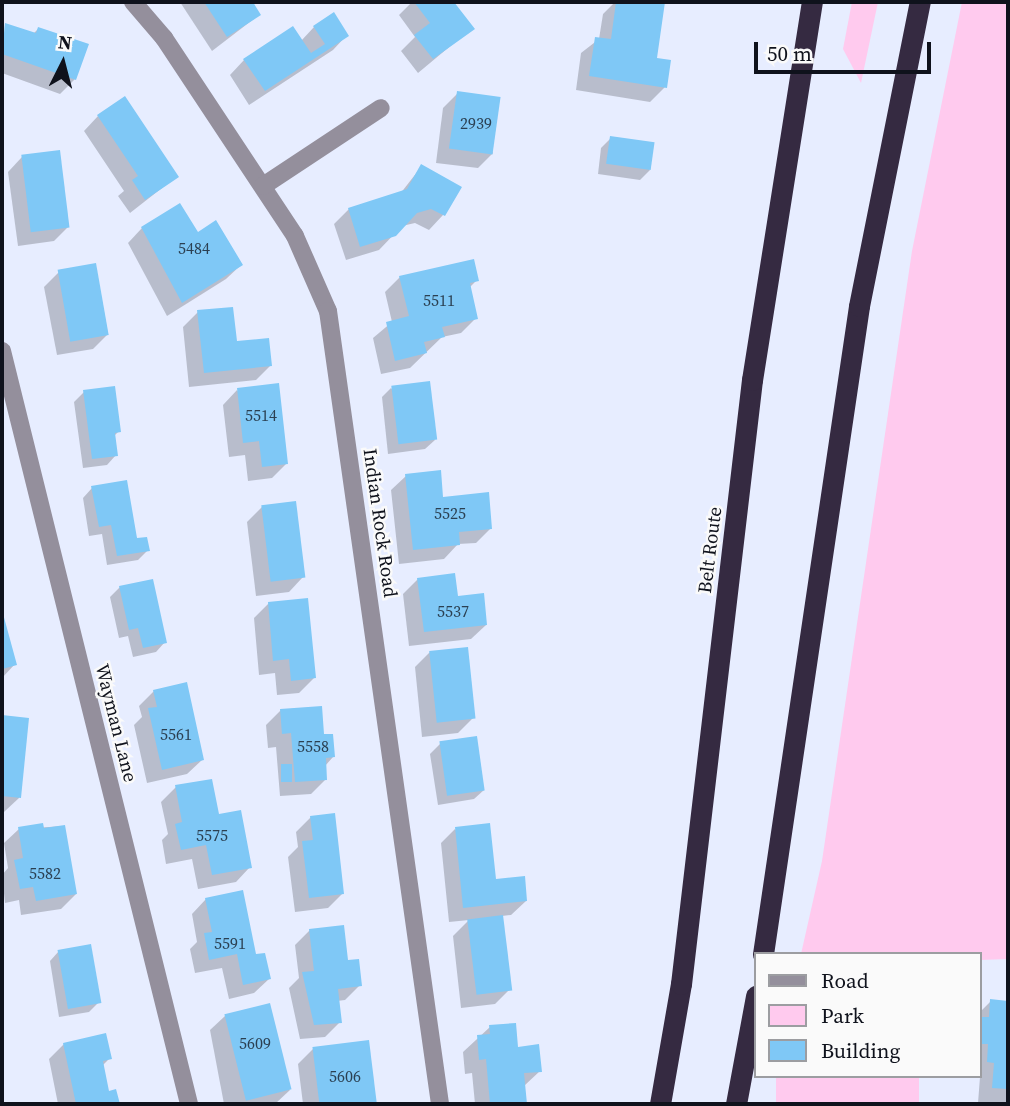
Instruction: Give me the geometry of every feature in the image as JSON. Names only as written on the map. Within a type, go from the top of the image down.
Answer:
[{"type":"highway","name":"Belt Route","points":[[660,1104],[681,984],[752,380],[812,2]]},
{"type":"highway","points":[[763,952],[859,306],[920,2]]},
{"type":"highway","points":[[736,1104],[754,1007]]},
{"type":"street","name":"Indian Rock Road","points":[[133,2],[164,37],[306,254],[328,311],[440,1104]]},
{"type":"street","points":[[263,186],[381,108]]},
{"type":"street","name":"Wayman Lane","points":[[2,351],[190,1104]]},
{"type":"green space","points":[[852,2],[878,2],[861,83],[843,49]]},
{"type":"green space","points":[[962,2],[1008,2],[1008,959],[982,960],[982,952],[801,952],[822,861],[912,251]]},
{"type":"green space","points":[[776,1078],[919,1078],[919,1104],[776,1104]]},
{"type":"building","points":[[204,2],[253,2],[261,15],[227,37]]},
{"type":"building","points":[[414,2],[454,2],[475,29],[433,59],[414,35],[430,23]]},
{"type":"building","points":[[616,2],[665,2],[657,58],[671,60],[667,88],[589,76],[595,37],[611,39]]},
{"type":"building","points":[[334,12],[349,36],[265,91],[243,59],[293,26],[311,53],[325,44],[313,26]]},
{"type":"building","points":[[5,23],[36,33],[38,27],[89,44],[76,80],[2,54]]},
{"type":"building","points":[[457,91],[501,97],[492,155],[449,148]]},
{"type":"building","points":[[125,96],[179,177],[145,200],[132,180],[138,176],[97,115]]},
{"type":"building","points":[[610,136],[655,142],[651,170],[606,164]]},
{"type":"building","points":[[60,150],[70,227],[31,232],[21,155]]},
{"type":"building","points":[[421,164],[462,187],[445,216],[431,209],[417,213],[396,236],[360,247],[348,208],[407,189]]},
{"type":"building","points":[[180,203],[198,232],[216,220],[243,265],[182,303],[141,227]]},
{"type":"building","points":[[474,259],[479,281],[470,283],[478,319],[442,327],[445,337],[424,342],[427,353],[395,361],[386,322],[409,316],[399,276]]},
{"type":"building","points":[[96,263],[109,335],[70,342],[58,270]]},
{"type":"building","points":[[233,307],[237,341],[269,338],[272,366],[204,373],[197,310]]},
{"type":"building","points":[[430,381],[437,440],[398,444],[391,386]]},
{"type":"building","points":[[279,383],[288,464],[262,467],[259,441],[243,443],[237,388]]},
{"type":"building","points":[[115,386],[121,432],[115,433],[118,456],[92,459],[83,390]]},
{"type":"building","points":[[441,470],[443,497],[489,492],[492,529],[459,532],[460,545],[413,550],[405,474]]},
{"type":"building","points":[[127,480],[137,538],[147,537],[150,551],[117,556],[111,525],[99,527],[91,486]]},
{"type":"building","points":[[296,501],[305,577],[271,582],[261,505]]},
{"type":"building","points":[[455,573],[458,596],[484,593],[487,625],[424,632],[417,578]]},
{"type":"building","points":[[153,579],[167,643],[143,648],[138,628],[129,630],[119,586]]},
{"type":"building","points":[[308,598],[316,678],[291,681],[289,659],[273,661],[268,602]]},
{"type":"building","points":[[2,610],[17,665],[2,669]]},
{"type":"building","points":[[468,647],[476,719],[437,723],[429,651]]},
{"type":"building","points":[[187,682],[204,760],[162,770],[148,708],[157,707],[153,690]]},
{"type":"building","points":[[322,706],[324,734],[333,734],[335,757],[326,758],[327,780],[295,782],[291,733],[282,734],[280,709]]},
{"type":"building","points":[[2,715],[29,718],[21,798],[2,796]]},
{"type":"building","points":[[477,736],[485,790],[447,796],[439,741]]},
{"type":"building","points":[[281,764],[292,764],[292,782],[281,782]]},
{"type":"building","points":[[212,779],[219,814],[241,810],[252,868],[212,875],[206,845],[181,850],[175,824],[182,822],[175,785]]},
{"type":"building","points":[[335,813],[344,894],[309,898],[302,841],[313,840],[310,816]]},
{"type":"building","points":[[43,823],[44,828],[65,825],[77,894],[36,901],[33,887],[20,889],[14,860],[23,858],[18,827]]},
{"type":"building","points":[[490,823],[496,879],[525,876],[527,901],[463,908],[455,827]]},
{"type":"building","points":[[243,890],[256,954],[265,953],[271,979],[243,985],[237,954],[209,960],[204,933],[212,932],[205,898]]},
{"type":"building","points":[[503,915],[512,990],[477,995],[467,919]]},
{"type":"building","points":[[344,925],[348,960],[359,959],[362,986],[338,989],[342,1023],[314,1025],[302,972],[314,971],[309,929]]},
{"type":"building","points":[[91,944],[101,1003],[68,1009],[58,950]]},
{"type":"building","points":[[990,999],[1008,1001],[1008,1089],[992,1088],[994,1063],[987,1062],[988,1044],[982,1044],[982,1017],[989,1017]]},
{"type":"building","points":[[270,1003],[292,1089],[246,1101],[224,1014]]},
{"type":"building","points":[[516,1023],[518,1047],[539,1044],[542,1072],[524,1073],[527,1104],[490,1104],[486,1059],[479,1060],[477,1035],[490,1034],[489,1025]]},
{"type":"building","points":[[106,1033],[112,1059],[103,1061],[109,1091],[116,1089],[120,1104],[76,1104],[63,1043]]},
{"type":"building","points":[[369,1040],[377,1104],[319,1104],[312,1047]]}]
